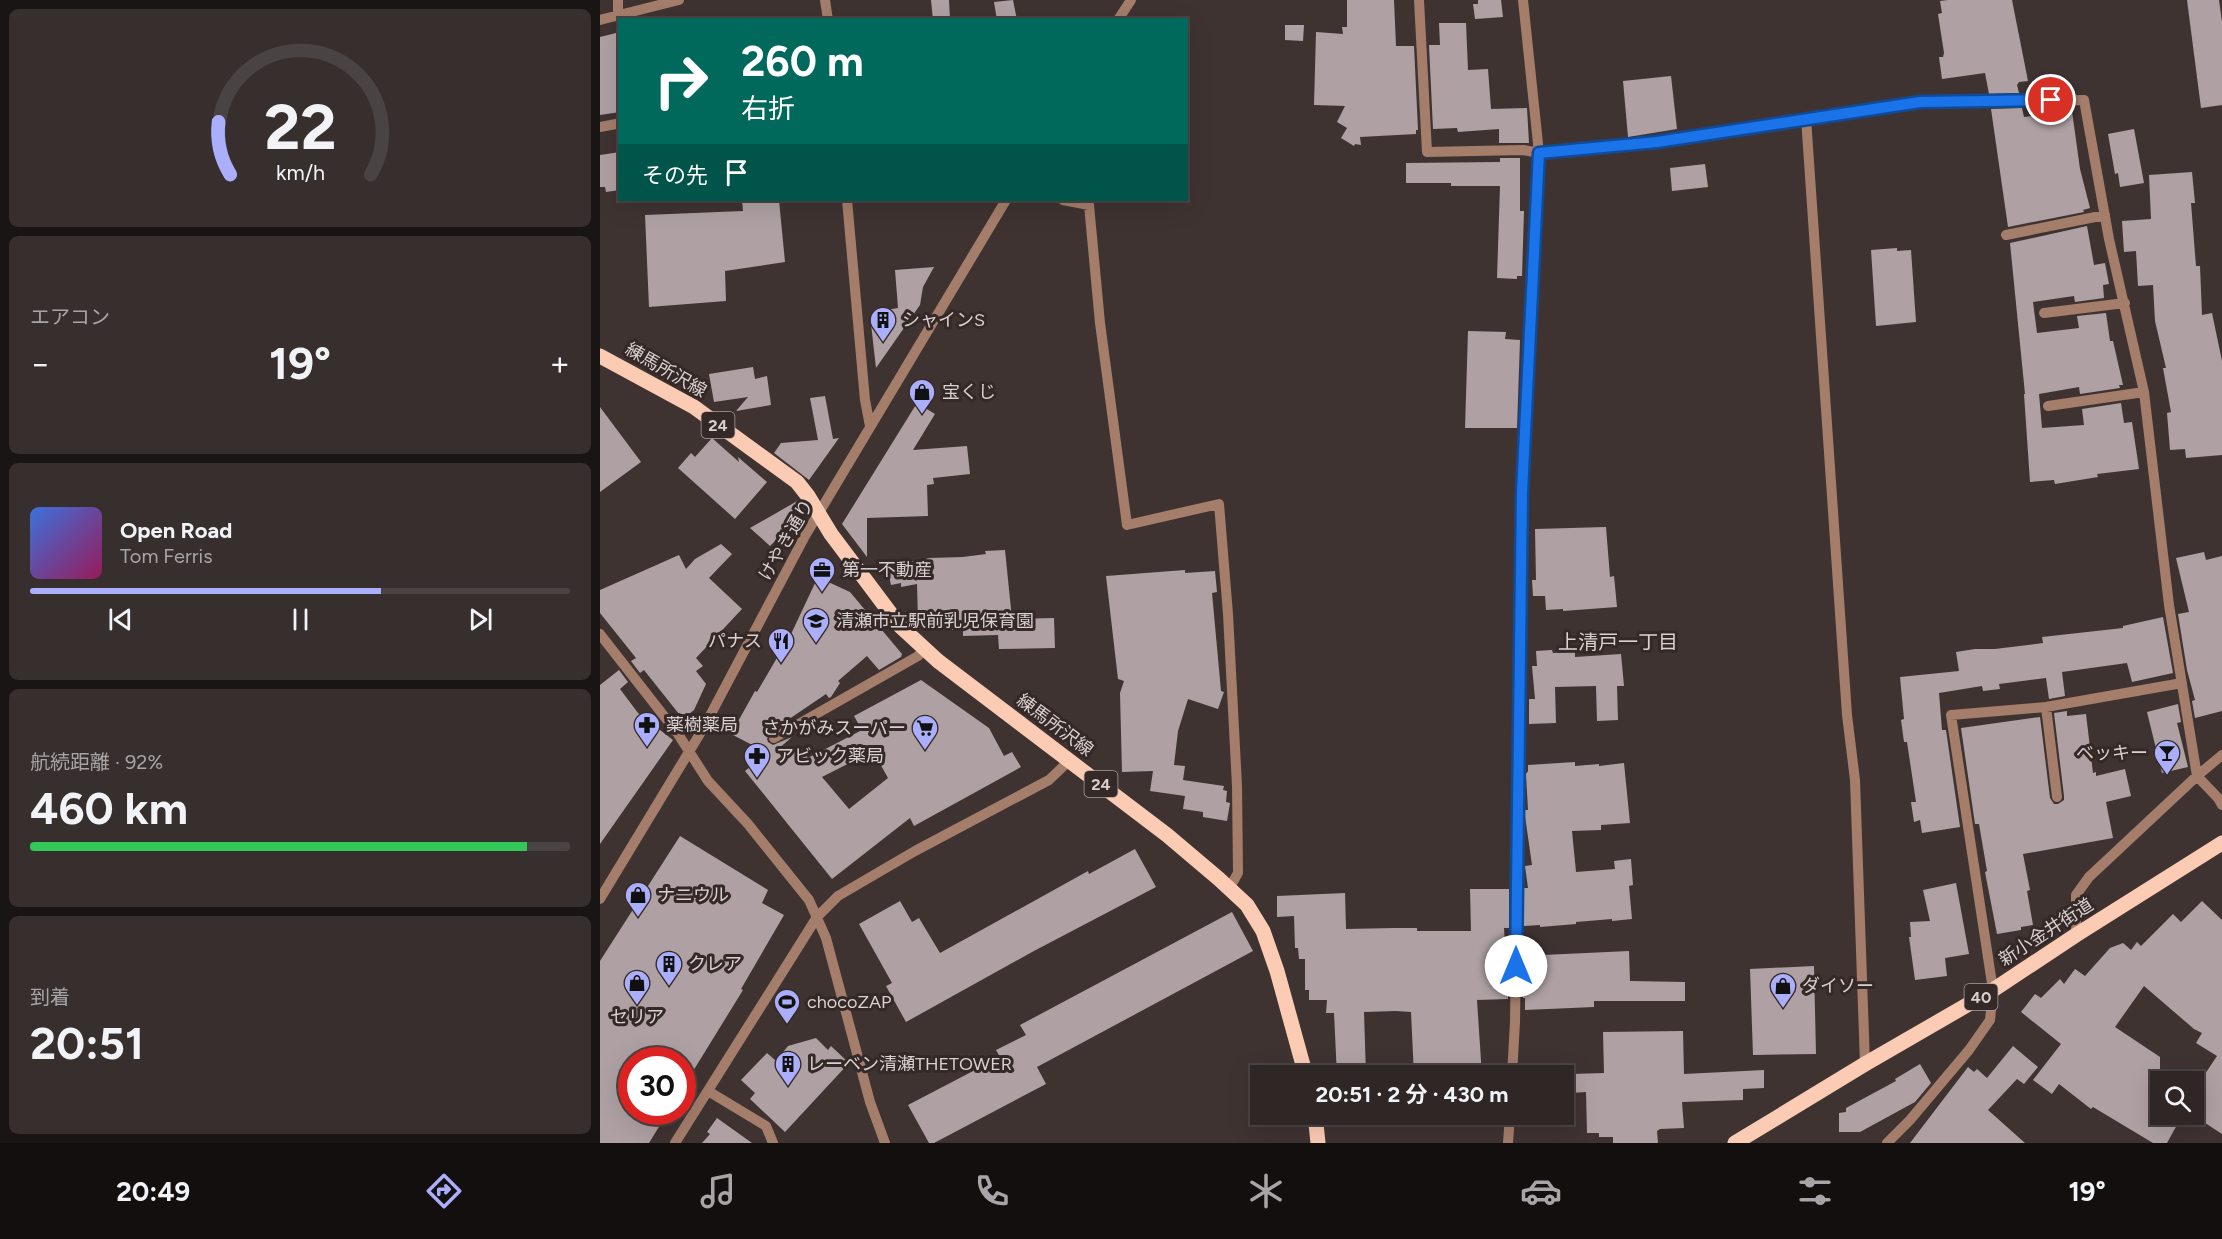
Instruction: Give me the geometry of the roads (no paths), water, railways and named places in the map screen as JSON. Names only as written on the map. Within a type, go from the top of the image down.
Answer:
[{"type":"main road","name":"練馬所沢線","points":[[600,356],[694,407],[797,482],[831,534],[900,626],[925,649],[1167,835],[1230,887],[1247,905],[1263,931],[1277,971],[1303,1065]]},
{"type":"main road","name":"新小金井街道","points":[[1735,1143],[1993,990],[2222,843]]},
{"type":"main road","points":[[1316,1125],[1318,1143]]},
{"type":"street","points":[[618,0],[618,16]]},
{"type":"street","points":[[600,20],[679,0]]},
{"type":"street","points":[[825,0],[828,18]]},
{"type":"street","points":[[1119,18],[1131,0]]},
{"type":"street","points":[[1419,0],[1427,152],[1523,150],[1539,153],[1657,142],[1920,102],[2084,100],[2105,215],[2144,392],[2169,605],[2197,776],[2222,805]]},
{"type":"street","points":[[1513,1065],[1522,492],[1539,153],[1523,0]]},
{"type":"street","points":[[1806,118],[1846,703],[1855,780],[1865,1064]]},
{"type":"street","points":[[600,127],[616,124]]},
{"type":"street","points":[[848,201],[865,400],[870,426]]},
{"type":"street","name":"けやき通り","points":[[600,899],[689,752],[805,536],[1005,201]]},
{"type":"street","points":[[1068,201],[1089,205],[1126,525],[1219,504],[1227,594],[1237,786],[1238,873],[1230,887]]},
{"type":"street","points":[[2006,235],[2105,215]]},
{"type":"street","points":[[2044,313],[2125,303]]},
{"type":"street","points":[[2048,406],[2144,392]]},
{"type":"street","points":[[600,634],[678,734],[708,781],[748,824],[809,900],[826,938],[870,1102],[885,1143]]},
{"type":"street","points":[[774,738],[918,656],[925,649]]},
{"type":"street","points":[[1887,1143],[1918,1111],[1969,1050],[1990,1020],[1993,990],[1951,715],[2046,707],[2181,683]]},
{"type":"street","points":[[2046,707],[2057,797]]},
{"type":"street","points":[[2076,935],[2076,895],[2089,877],[2222,755]]},
{"type":"street","points":[[675,1143],[817,917],[838,896],[915,851],[1049,780],[1070,760]]},
{"type":"street","points":[[708,1091],[766,1126],[773,1143]]},
{"type":"street","points":[[1508,1143],[1509,1125]]},
{"type":"place","name":"シャインS","points":[[883,343]]},
{"type":"place","name":"宝くじ","points":[[922,415]]},
{"type":"place","name":"第一不動産","points":[[822,593]]},
{"type":"place","name":"清瀬市立駅前乳児保育園","points":[[816,644]]},
{"type":"place","name":"パナス","points":[[781,664]]},
{"type":"place","name":"薬樹薬局","points":[[647,748]]},
{"type":"place","name":"さかがみスーパー","points":[[925,751]]},
{"type":"place","name":"ベッキー","points":[[2167,776]]},
{"type":"place","name":"アビック薬局","points":[[757,779]]},
{"type":"place","name":"ナニウル","points":[[638,918]]},
{"type":"place","name":"クレア","points":[[669,987]]},
{"type":"place","name":"セリア","points":[[637,1006]]},
{"type":"place","name":"ダイソー","points":[[1783,1009]]},
{"type":"place","name":"chocoZAP","points":[[787,1025]]},
{"type":"place","name":"レーベン清瀬THETOWER","points":[[788,1087]]},
{"type":"district","name":"上清戸一丁目","points":[[1618,642]]}]
